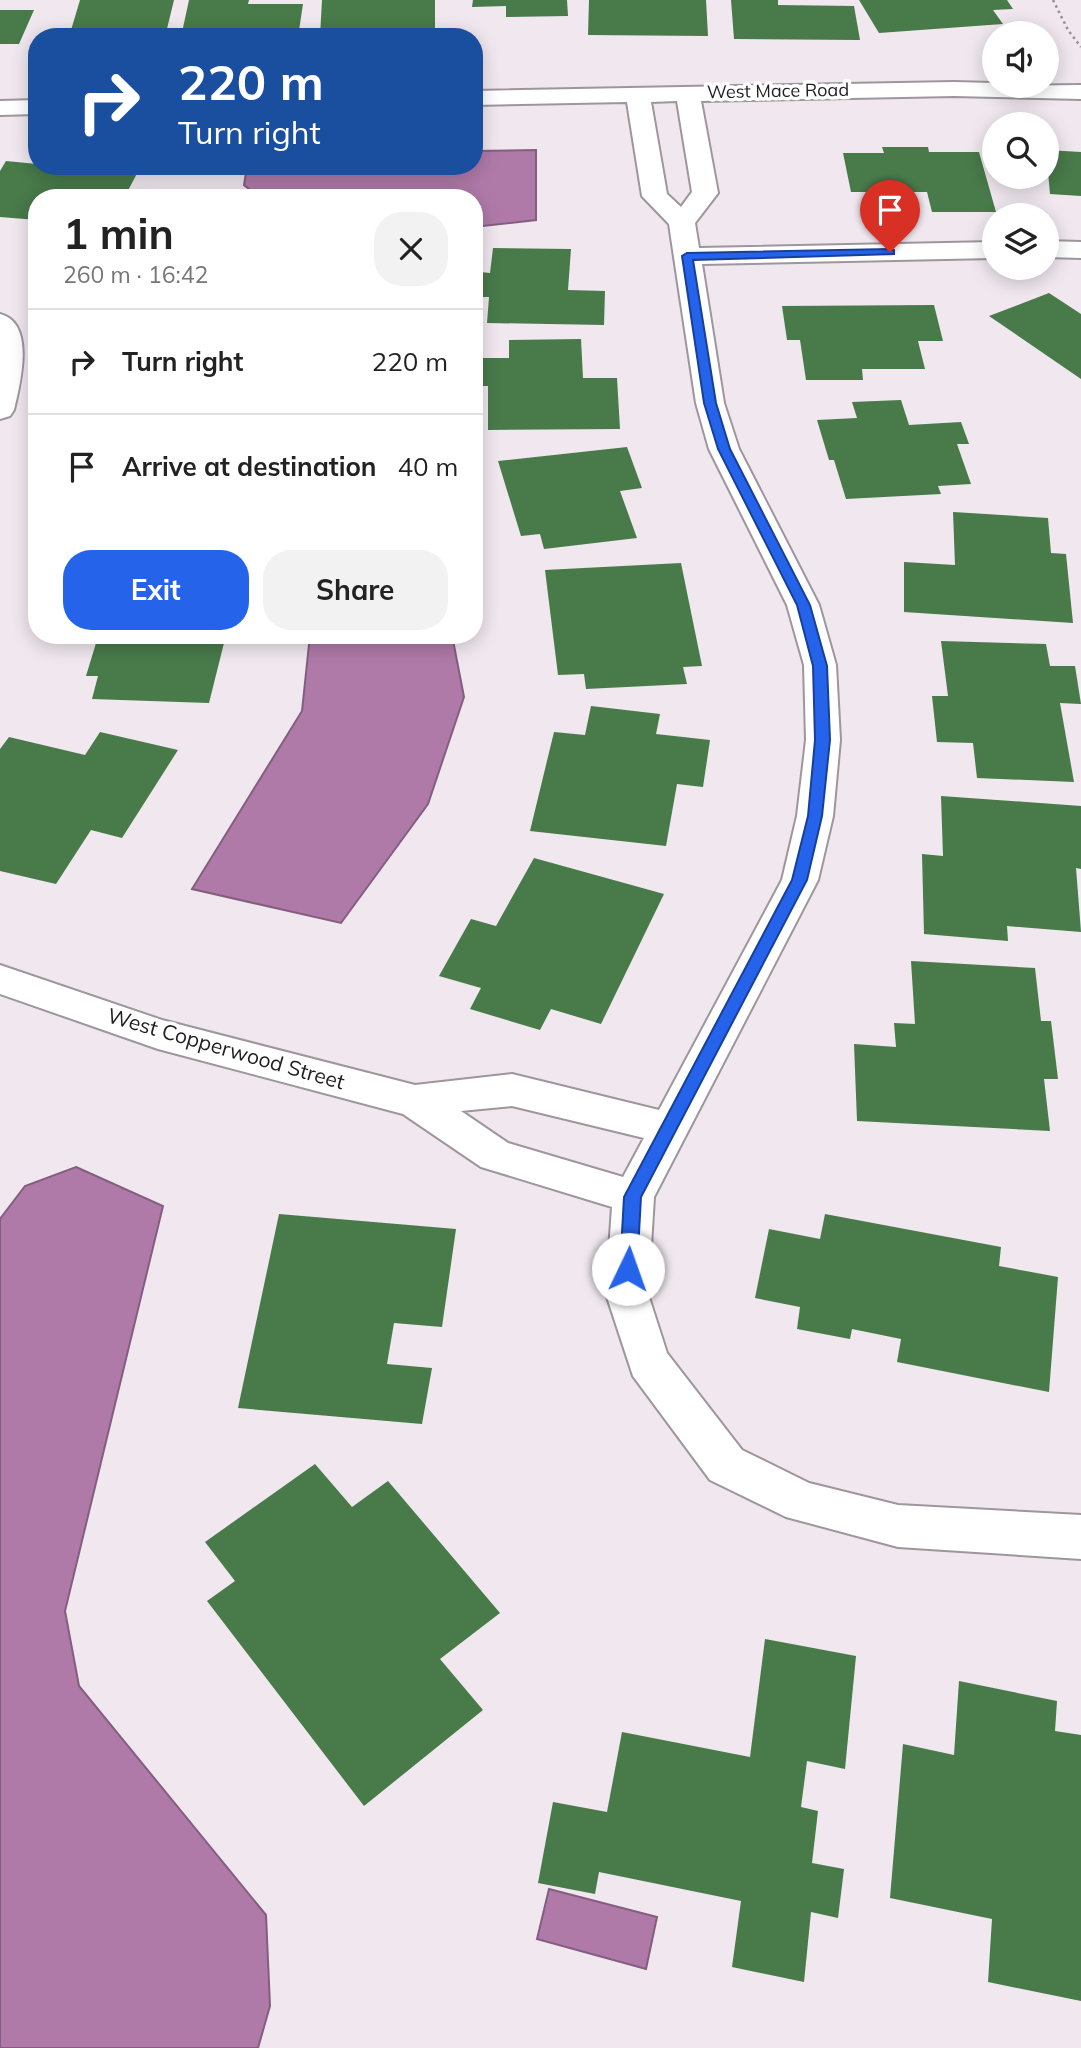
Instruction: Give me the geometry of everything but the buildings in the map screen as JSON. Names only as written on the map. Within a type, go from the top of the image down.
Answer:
[{"type":"street","name":"West Mace Road","points":[[483,97],[1012,89],[1081,92]]},
{"type":"street","points":[[682,222],[705,193],[688,93]]},
{"type":"street","points":[[638,94],[655,196],[682,222],[710,403],[724,449],[803,605],[820,666],[822,740],[815,816],[800,880],[633,1197],[627,1294],[648,1362],[726,1465],[802,1502],[898,1526],[1081,1537]]},
{"type":"street","points":[[0,108],[28,107]]},
{"type":"street","points":[[1059,249],[1081,250]]},
{"type":"street","points":[[687,256],[982,250]]},
{"type":"street","points":[[0,322],[4,326],[10,361],[0,411]]},
{"type":"street","name":"West Copperwood Street","points":[[0,979],[158,1034],[415,1101],[495,1155],[633,1197]]},
{"type":"street","name":"West Copperwood Street","points":[[415,1101],[512,1090],[667,1128]]},
{"type":"path","points":[[1053,0],[1070,37],[1081,47]]},
{"type":"shaded area","points":[[536,150],[536,220],[483,226],[483,189],[249,189],[244,185],[246,175],[483,175],[483,151]]},
{"type":"shaded area","points":[[309,644],[454,644],[464,697],[428,804],[341,923],[192,889],[302,711]]},
{"type":"shaded area","points":[[76,1167],[163,1206],[65,1611],[79,1686],[266,1915],[270,2006],[258,2048],[0,2048],[0,1219],[25,1186]]},
{"type":"shaded area","points":[[549,1889],[657,1917],[646,1969],[537,1939]]},
{"type":"route","points":[[628,1269],[633,1197],[800,880],[815,816],[822,740],[820,666],[803,605],[724,449],[710,403],[687,256],[890,252]]}]
